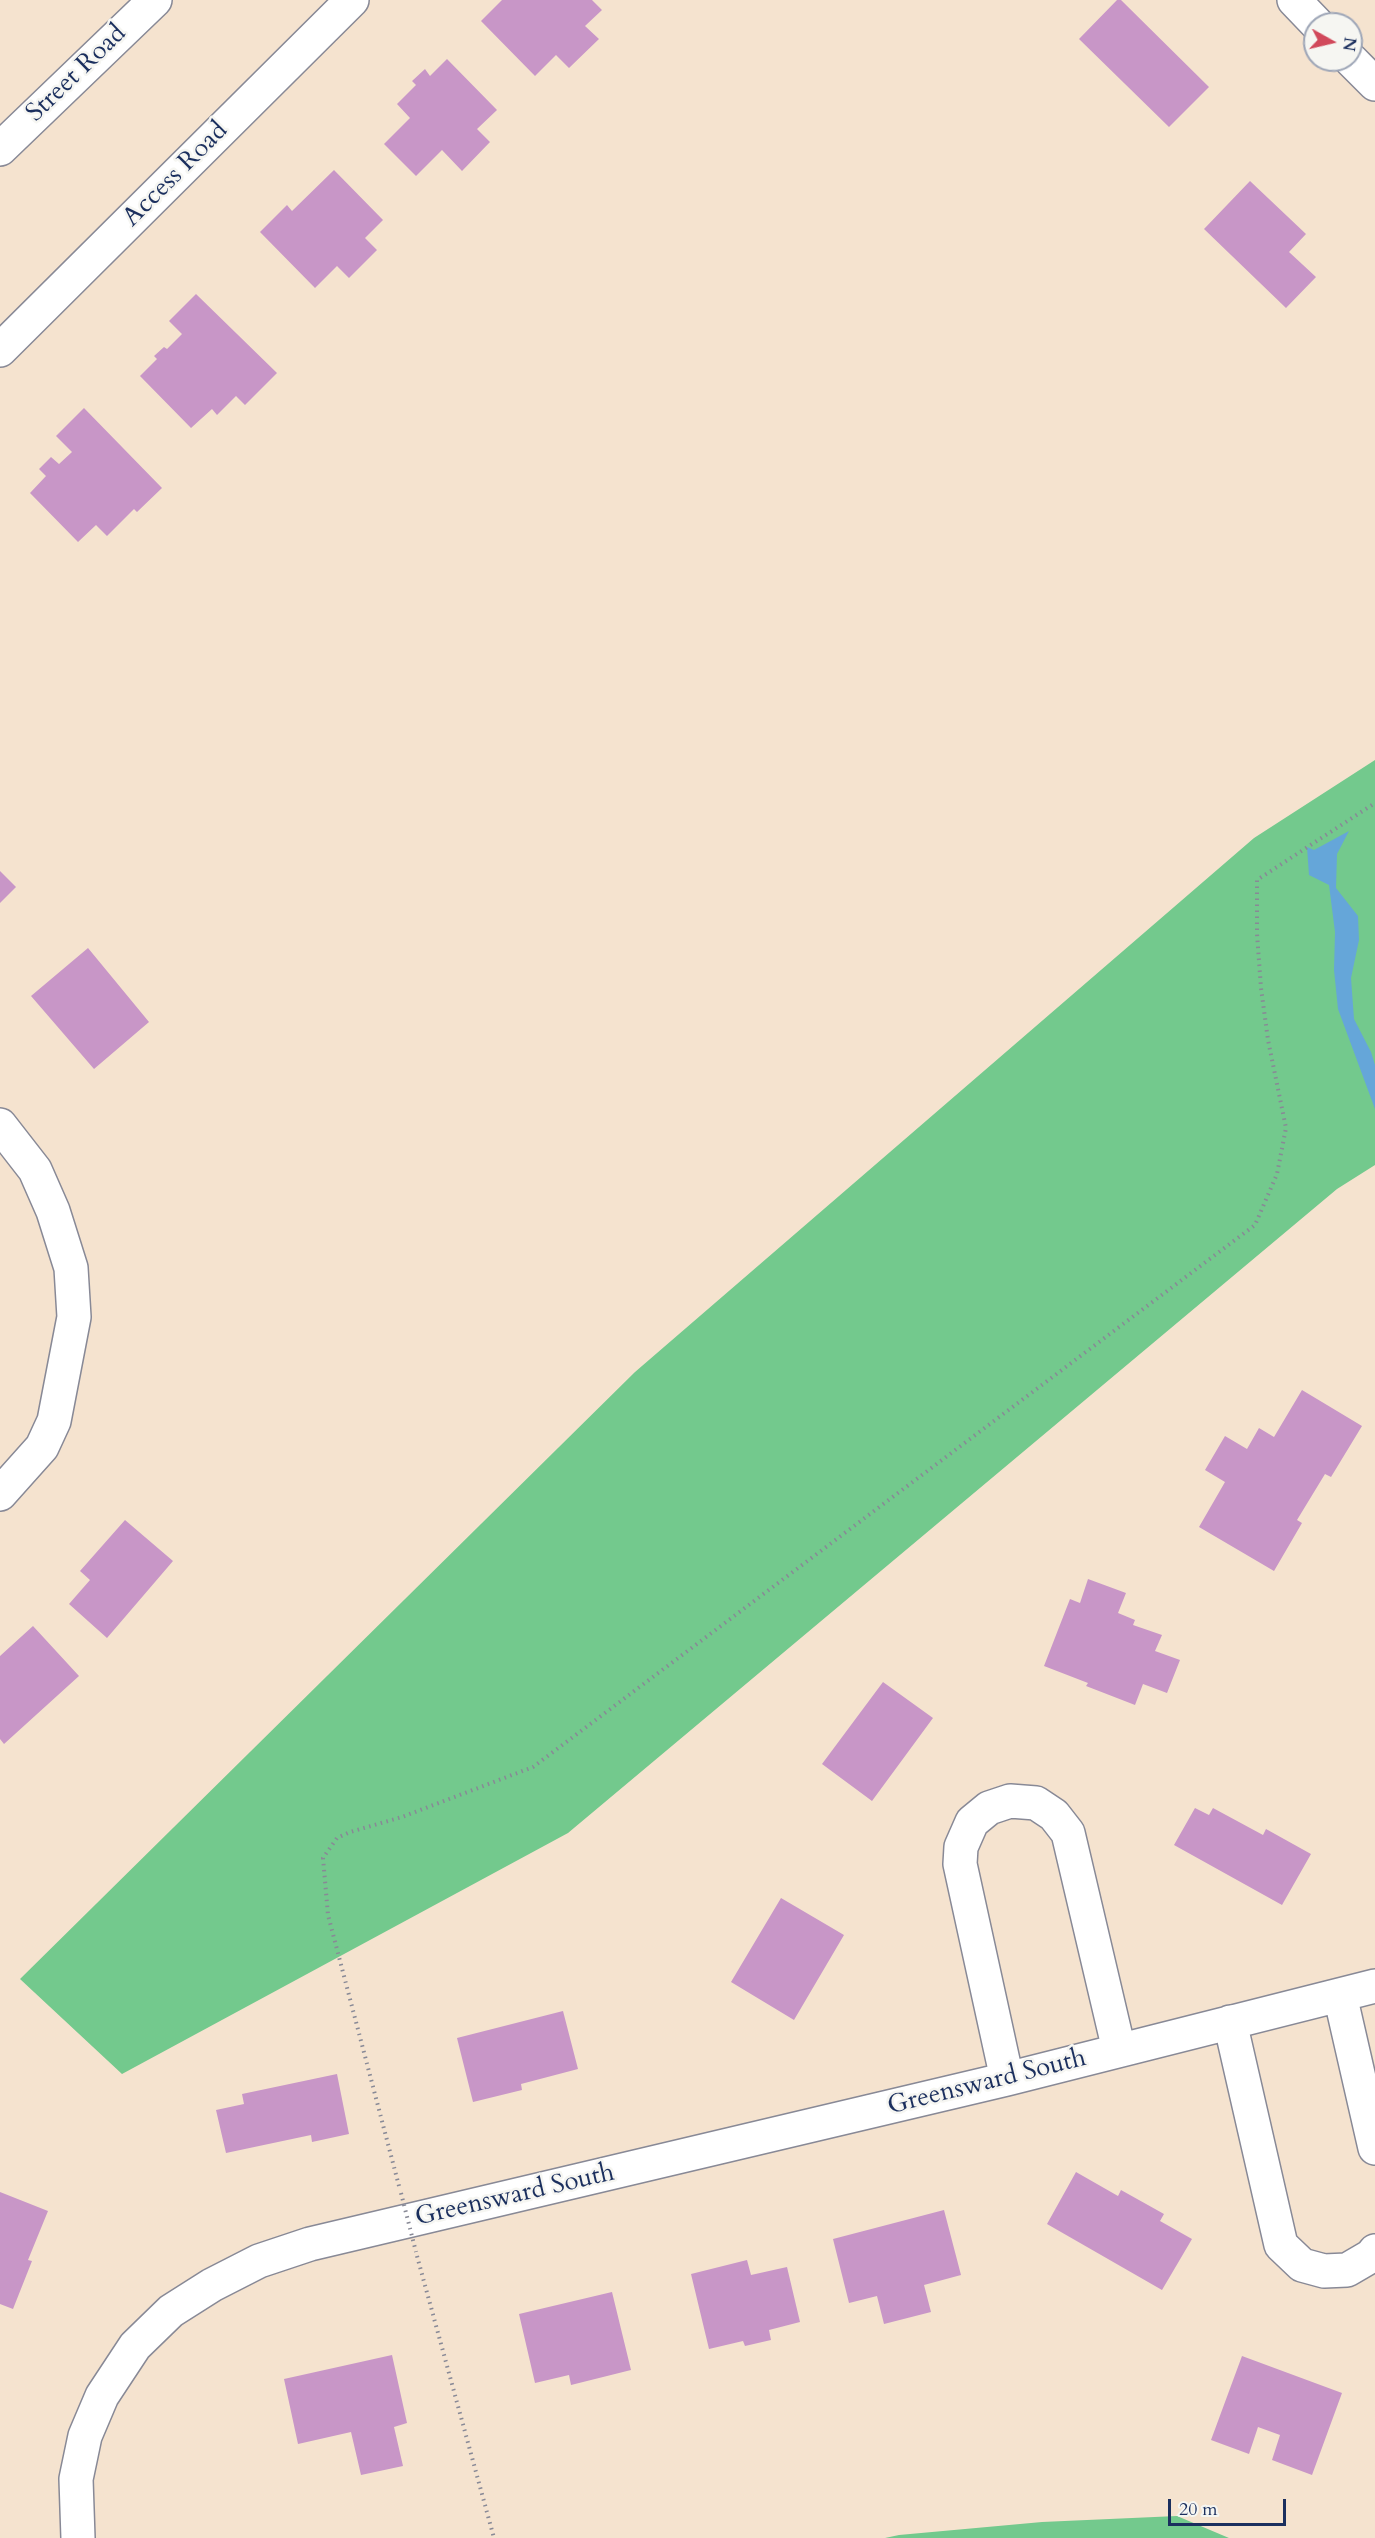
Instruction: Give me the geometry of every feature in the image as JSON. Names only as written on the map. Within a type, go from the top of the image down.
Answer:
[{"type":"street","name":"Street Road","points":[[0,149],[155,0]]},
{"type":"street","name":"Access Road","points":[[0,350],[352,0]]},
{"type":"street","points":[[1294,0],[1306,12]]},
{"type":"street","points":[[1363,72],[1375,84]]},
{"type":"street","points":[[0,1125],[35,1170],[53,1211],[70,1268],[74,1317],[54,1421],[42,1447],[0,1494]]},
{"type":"street","points":[[1007,2079],[960,1864],[961,1847],[972,1822],[989,1808],[1010,1801],[1036,1803],[1054,1815],[1068,1833],[1119,2050]]},
{"type":"street","points":[[1375,1986],[1230,2022],[1281,2246],[1302,2265],[1324,2271],[1347,2270],[1371,2256],[1375,2251]]},
{"type":"street","points":[[1340,1995],[1375,2148]]},
{"type":"street","name":"Greensward South","points":[[78,2538],[76,2479],[85,2436],[102,2396],[135,2346],[171,2311],[212,2285],[259,2261],[321,2241],[1007,2079],[1230,2022]]},
{"type":"path","points":[[495,2538],[416,2252],[328,1915],[323,1858],[337,1838],[350,1832],[402,1817],[533,1767],[1255,1225],[1277,1174],[1286,1128],[1268,1040],[1261,988],[1257,934],[1257,880],[1375,803]]},
{"type":"green space","points":[[1375,760],[1375,1165],[1337,1189],[568,1833],[122,2074],[20,1979],[635,1372],[1254,838]]},
{"type":"green space","points":[[1177,2516],[1229,2538],[885,2538],[1042,2522]]},
{"type":"water","points":[[1349,831],[1337,854],[1336,888],[1358,916],[1359,940],[1351,978],[1354,1019],[1375,1065],[1375,1109],[1338,1009],[1334,970],[1335,932],[1329,885],[1309,875],[1307,847],[1314,850]]},
{"type":"building","points":[[502,0],[592,0],[602,10],[585,26],[599,39],[569,68],[556,55],[535,76],[481,21]]},
{"type":"building","points":[[1117,0],[1121,0],[1209,87],[1169,127],[1079,39]]},
{"type":"building","points":[[447,59],[497,110],[477,129],[490,142],[462,171],[442,150],[416,176],[384,144],[410,118],[397,104],[416,85],[412,81],[425,69],[430,76]]},
{"type":"building","points":[[334,170],[383,220],[365,238],[377,250],[349,278],[337,266],[315,288],[260,232],[287,205],[292,211]]},
{"type":"building","points":[[1250,181],[1306,234],[1289,252],[1316,277],[1286,308],[1204,229]]},
{"type":"building","points":[[196,294],[277,373],[245,405],[236,396],[217,415],[212,409],[191,428],[140,376],[157,359],[154,356],[164,347],[167,349],[182,334],[169,321]]},
{"type":"building","points":[[84,408],[162,488],[137,512],[134,509],[107,536],[96,525],[78,542],[30,493],[46,476],[39,469],[51,457],[59,464],[72,452],[56,436]]},
{"type":"building","points":[[0,871],[16,887],[0,903]]},
{"type":"building","points":[[88,948],[149,1022],[94,1069],[31,996]]},
{"type":"building","points":[[1302,1390],[1362,1426],[1331,1477],[1325,1474],[1297,1520],[1302,1523],[1274,1571],[1199,1527],[1225,1482],[1205,1470],[1225,1436],[1247,1449],[1259,1428],[1274,1437]]},
{"type":"building","points":[[125,1520],[173,1561],[107,1638],[69,1604],[90,1580],[80,1571]]},
{"type":"building","points":[[1088,1579],[1126,1593],[1118,1613],[1135,1620],[1133,1625],[1162,1635],[1155,1651],[1180,1660],[1167,1693],[1143,1684],[1135,1705],[1086,1686],[1088,1683],[1044,1666],[1070,1599],[1080,1603]]},
{"type":"building","points":[[33,1626],[79,1676],[4,1744],[0,1739],[0,1656]]},
{"type":"building","points":[[883,1682],[933,1718],[872,1801],[822,1764]]},
{"type":"building","points":[[1195,1808],[1209,1815],[1213,1808],[1263,1835],[1266,1829],[1311,1854],[1282,1905],[1174,1845]]},
{"type":"building","points":[[781,1898],[844,1935],[794,2020],[731,1982]]},
{"type":"building","points":[[563,2011],[578,2069],[521,2084],[522,2090],[473,2102],[457,2038]]},
{"type":"building","points":[[337,2074],[349,2134],[312,2142],[311,2135],[226,2153],[216,2110],[244,2104],[242,2094]]},
{"type":"building","points":[[1076,2172],[1118,2196],[1121,2190],[1164,2214],[1160,2221],[1192,2239],[1162,2290],[1047,2224]]},
{"type":"building","points":[[0,2192],[48,2211],[28,2260],[32,2261],[13,2309],[0,2304]]},
{"type":"building","points":[[944,2210],[961,2275],[924,2285],[931,2312],[884,2324],[877,2296],[849,2303],[833,2239]]},
{"type":"building","points":[[747,2260],[751,2275],[787,2267],[800,2322],[769,2330],[771,2340],[745,2346],[743,2341],[709,2349],[691,2274]]},
{"type":"building","points":[[612,2292],[631,2370],[571,2385],[569,2375],[535,2383],[519,2314]]},
{"type":"building","points":[[392,2355],[407,2423],[394,2427],[403,2466],[361,2475],[351,2432],[298,2444],[284,2379]]},
{"type":"building","points":[[1242,2356],[1342,2393],[1312,2475],[1272,2460],[1280,2435],[1258,2427],[1249,2454],[1211,2440]]}]
